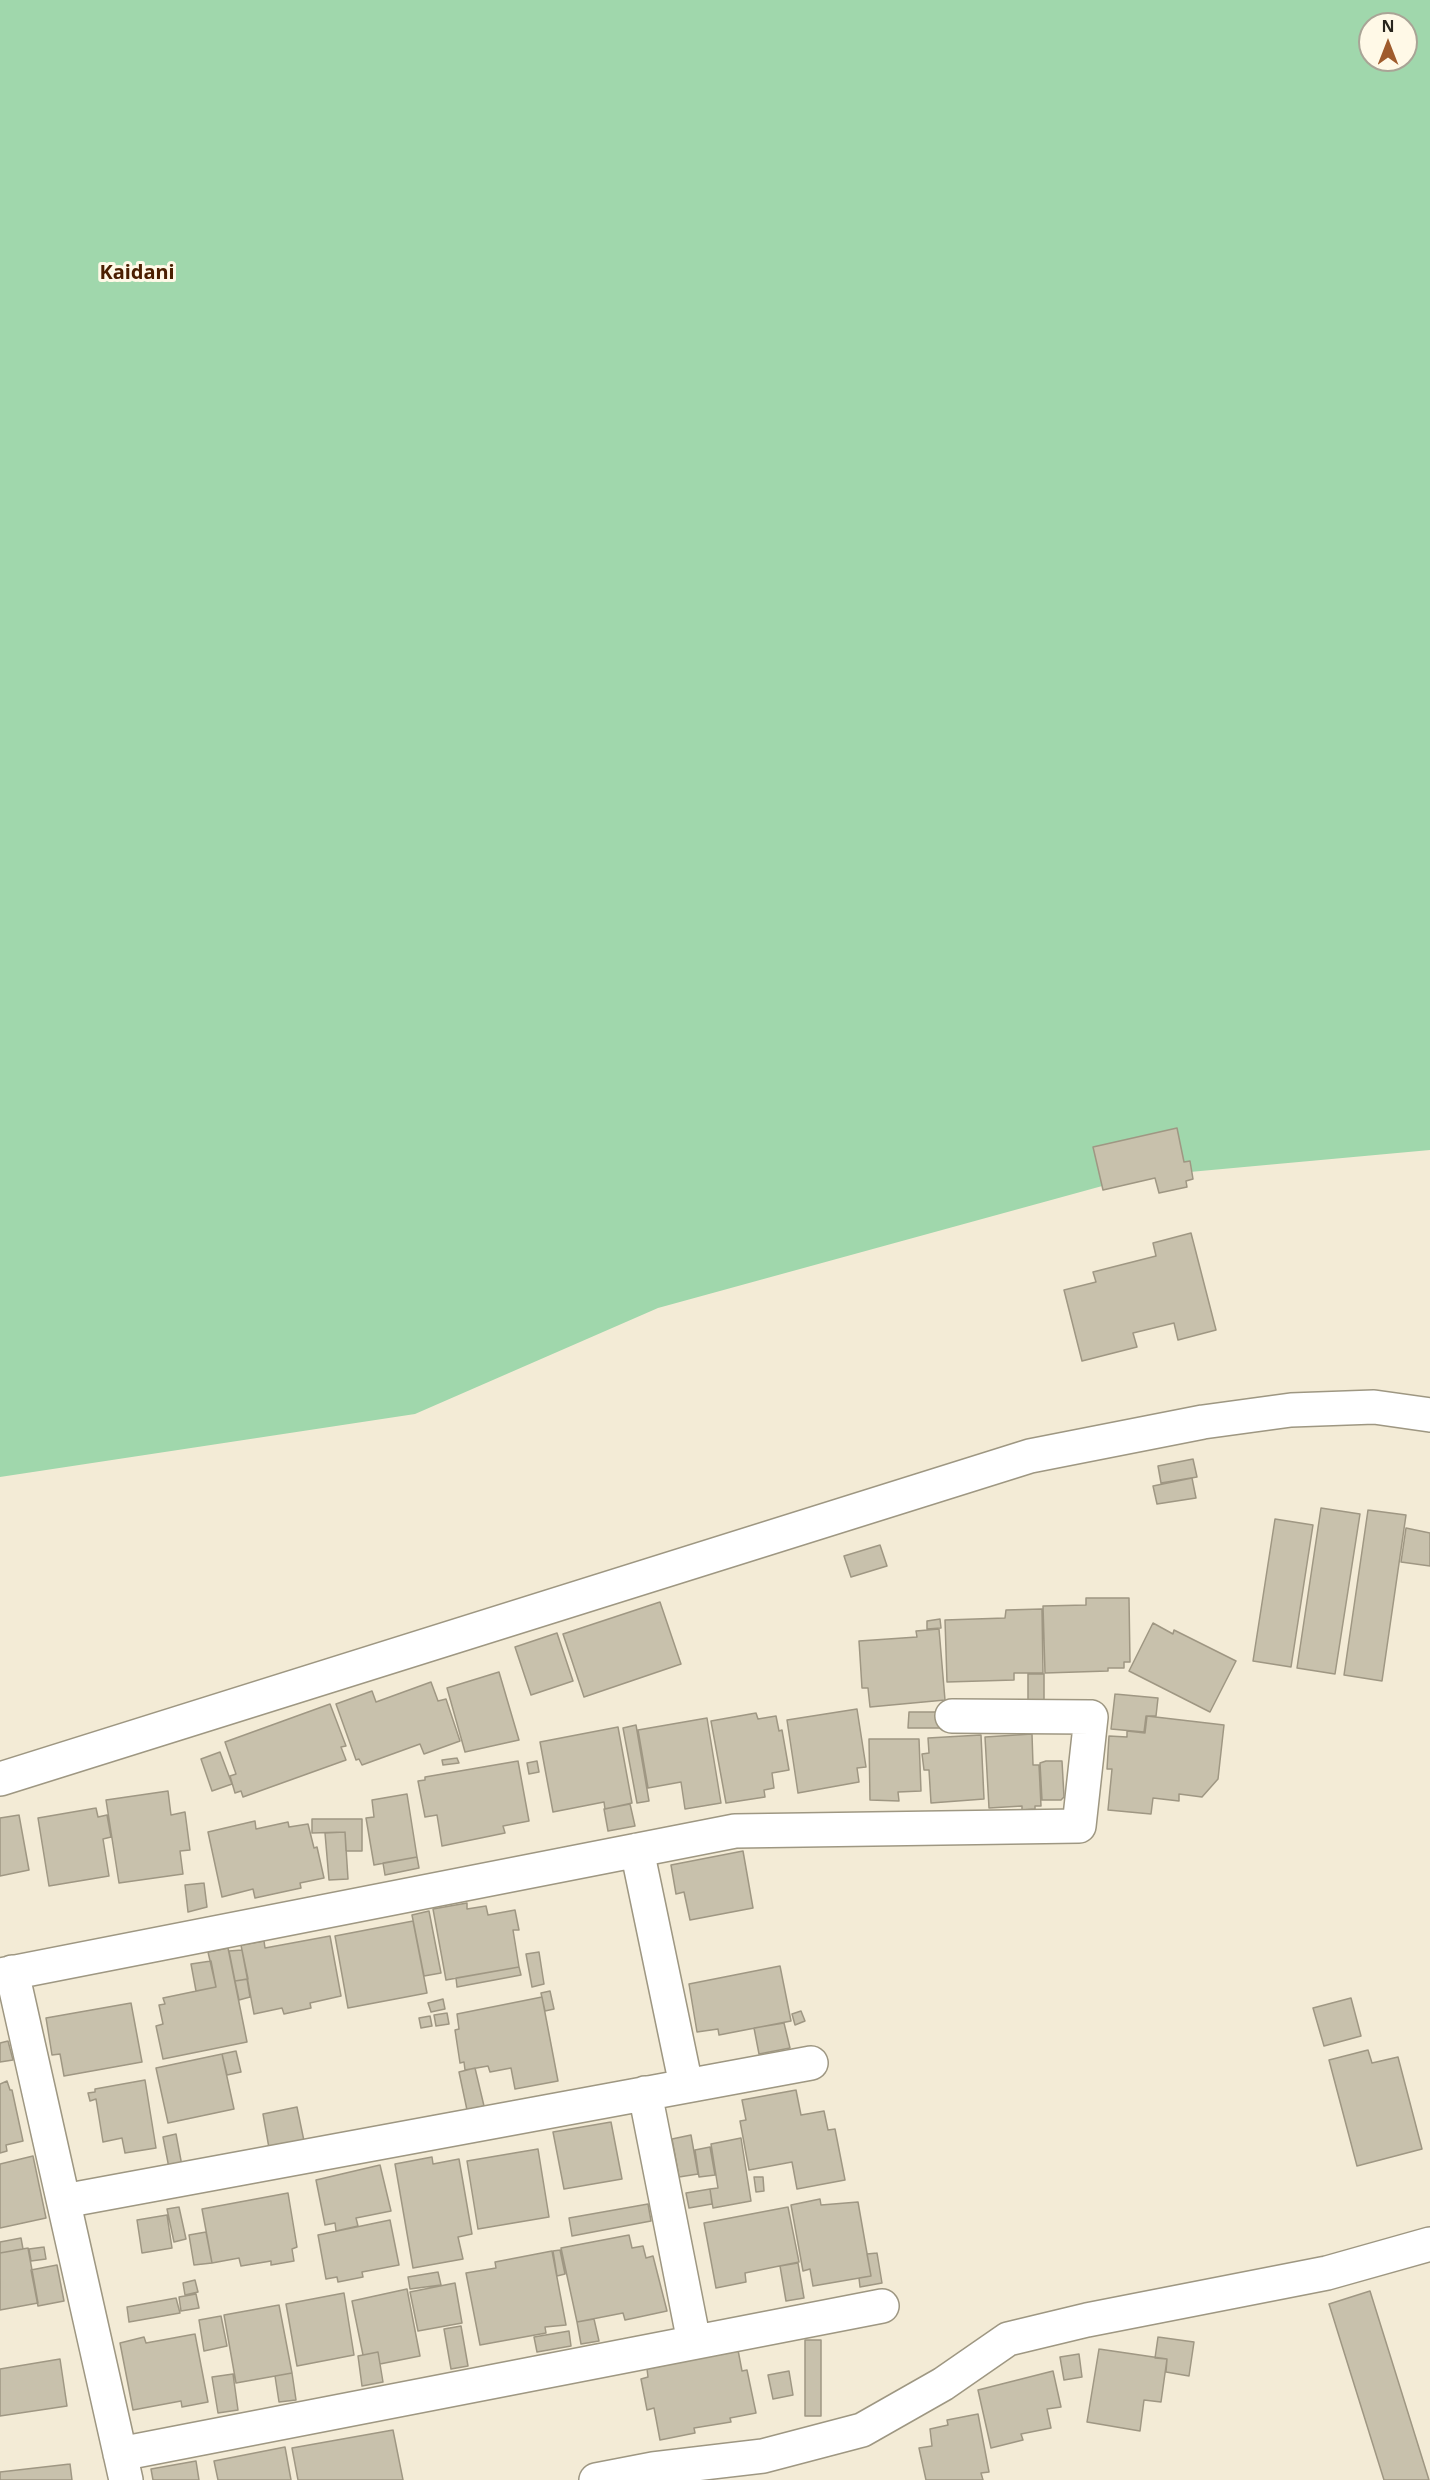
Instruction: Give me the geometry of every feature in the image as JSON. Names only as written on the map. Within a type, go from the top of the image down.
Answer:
[{"type":"street","points":[[0,1779],[1030,1456],[1203,1422],[1291,1410],[1374,1407],[1430,1415]]},
{"type":"street","points":[[882,2306],[694,2342],[123,2467],[64,2202],[6,1974],[735,1831],[1079,1826],[1090,1717],[952,1716]]},
{"type":"street","points":[[637,1850],[686,2085]]},
{"type":"street","points":[[64,2202],[811,2063]]},
{"type":"street","points":[[645,2093],[694,2342]]},
{"type":"street","points":[[596,2480],[653,2469],[763,2456],[862,2430],[943,2384],[1008,2339],[1087,2320],[1327,2273],[1430,2244]]},
{"type":"green space","points":[[0,0],[1430,0],[1430,1150],[1135,1177],[658,1308],[415,1414],[0,1477]]},
{"type":"building","points":[[1177,1128],[1184,1162],[1190,1161],[1193,1179],[1186,1181],[1187,1187],[1159,1193],[1155,1178],[1103,1190],[1093,1147]]},
{"type":"building","points":[[1191,1233],[1216,1330],[1178,1340],[1174,1323],[1133,1333],[1137,1347],[1082,1361],[1064,1290],[1096,1282],[1093,1272],[1156,1256],[1153,1243]]},
{"type":"building","points":[[1193,1459],[1197,1477],[1161,1483],[1158,1466]]},
{"type":"building","points":[[1192,1478],[1196,1498],[1157,1504],[1153,1486]]},
{"type":"building","points":[[1321,1508],[1360,1514],[1335,1674],[1297,1668]]},
{"type":"building","points":[[1368,1510],[1406,1515],[1382,1681],[1344,1675]]},
{"type":"building","points":[[1275,1519],[1313,1525],[1291,1667],[1253,1661]]},
{"type":"building","points":[[1406,1528],[1430,1533],[1430,1566],[1401,1562]]},
{"type":"building","points":[[880,1545],[887,1566],[851,1577],[844,1556]]},
{"type":"building","points":[[1086,1598],[1129,1598],[1130,1662],[1124,1662],[1124,1668],[1108,1668],[1108,1671],[1045,1673],[1043,1606],[1086,1605]]},
{"type":"building","points":[[660,1602],[681,1664],[584,1697],[563,1634]]},
{"type":"building","points":[[1042,1609],[1043,1673],[1014,1673],[1014,1680],[947,1682],[945,1620],[1005,1618],[1006,1610]]},
{"type":"building","points":[[940,1619],[941,1628],[927,1629],[927,1621]]},
{"type":"building","points":[[1153,1623],[1173,1634],[1174,1630],[1236,1661],[1210,1712],[1129,1671]]},
{"type":"building","points":[[939,1629],[945,1700],[870,1707],[868,1688],[862,1688],[859,1641],[917,1637],[916,1631]]},
{"type":"building","points":[[557,1633],[573,1681],[531,1695],[515,1647]]},
{"type":"building","points":[[499,1672],[519,1740],[465,1752],[447,1688]]},
{"type":"building","points":[[1028,1674],[1044,1674],[1044,1700],[1028,1700]]},
{"type":"building","points":[[431,1682],[438,1701],[446,1699],[460,1741],[424,1754],[420,1744],[362,1765],[359,1759],[356,1760],[336,1704],[372,1691],[376,1702]]},
{"type":"building","points":[[1115,1694],[1158,1698],[1156,1716],[1146,1716],[1144,1732],[1111,1729]]},
{"type":"building","points":[[330,1704],[346,1746],[341,1747],[346,1760],[243,1797],[241,1791],[235,1793],[230,1776],[236,1774],[225,1742]]},
{"type":"building","points":[[857,1709],[866,1767],[857,1768],[859,1782],[798,1793],[787,1720]]},
{"type":"building","points":[[909,1712],[944,1712],[944,1728],[908,1728]]},
{"type":"building","points":[[756,1713],[758,1719],[776,1716],[779,1731],[782,1730],[789,1770],[772,1773],[774,1788],[764,1790],[765,1797],[726,1803],[711,1721]]},
{"type":"building","points":[[1147,1716],[1224,1725],[1218,1779],[1202,1797],[1179,1794],[1179,1801],[1153,1798],[1151,1814],[1108,1810],[1112,1769],[1107,1769],[1109,1736],[1127,1737],[1127,1731],[1145,1733]]},
{"type":"building","points":[[707,1718],[721,1803],[685,1809],[681,1782],[648,1788],[638,1730]]},
{"type":"building","points":[[636,1725],[649,1801],[637,1803],[623,1728]]},
{"type":"building","points":[[618,1727],[632,1803],[605,1809],[604,1802],[553,1812],[540,1742]]},
{"type":"building","points":[[1032,1734],[1033,1765],[1039,1765],[1041,1806],[1022,1810],[1022,1806],[989,1808],[985,1737]]},
{"type":"building","points":[[981,1735],[984,1799],[931,1803],[929,1770],[924,1770],[922,1754],[929,1753],[928,1738]]},
{"type":"building","points":[[869,1739],[919,1739],[921,1791],[898,1792],[899,1801],[870,1800]]},
{"type":"building","points":[[220,1752],[232,1784],[212,1791],[201,1759]]},
{"type":"building","points":[[457,1758],[459,1763],[443,1765],[442,1760]]},
{"type":"building","points":[[518,1761],[529,1821],[503,1826],[505,1833],[442,1846],[437,1815],[425,1817],[418,1781],[425,1780],[425,1777]]},
{"type":"building","points":[[537,1761],[539,1772],[529,1774],[527,1763]]},
{"type":"building","points":[[1062,1761],[1064,1797],[1061,1800],[1042,1800],[1040,1763]]},
{"type":"building","points":[[168,1791],[171,1815],[185,1812],[190,1850],[180,1851],[183,1874],[119,1883],[106,1800]]},
{"type":"building","points":[[407,1794],[417,1857],[374,1865],[366,1818],[374,1817],[372,1800]]},
{"type":"building","points":[[630,1804],[635,1826],[608,1831],[604,1809]]},
{"type":"building","points":[[96,1808],[98,1817],[107,1815],[111,1837],[103,1839],[109,1876],[49,1886],[38,1818]]},
{"type":"building","points":[[19,1815],[29,1870],[0,1876],[0,1818]]},
{"type":"building","points":[[312,1819],[362,1819],[362,1851],[346,1851],[345,1832],[312,1833]]},
{"type":"building","points":[[255,1821],[256,1829],[288,1822],[289,1827],[308,1824],[314,1848],[317,1847],[324,1878],[300,1883],[301,1888],[255,1898],[253,1889],[222,1897],[208,1832]]},
{"type":"building","points":[[345,1832],[348,1879],[329,1880],[325,1833]]},
{"type":"building","points":[[743,1851],[753,1908],[690,1920],[684,1892],[676,1894],[671,1865]]},
{"type":"building","points":[[417,1857],[419,1868],[385,1875],[383,1863]]},
{"type":"building","points":[[204,1883],[207,1907],[188,1912],[185,1885]]},
{"type":"building","points":[[467,1903],[467,1909],[486,1906],[488,1915],[515,1910],[519,1930],[513,1930],[519,1967],[446,1980],[433,1909]]},
{"type":"building","points":[[429,1911],[441,1973],[424,1976],[412,1915]]},
{"type":"building","points":[[413,1921],[427,1993],[348,2008],[335,1936]]},
{"type":"building","points":[[330,1936],[341,1996],[310,2003],[311,2008],[284,2014],[282,2008],[254,2014],[241,1945],[264,1941],[265,1948]]},
{"type":"building","points":[[228,1948],[247,2042],[163,2059],[156,2026],[163,2024],[159,2005],[165,2004],[163,1998],[216,1987],[208,1952]]},
{"type":"building","points":[[242,1950],[248,1979],[235,1981],[229,1951]]},
{"type":"building","points":[[539,1952],[544,1984],[532,1987],[526,1954]]},
{"type":"building","points":[[211,1961],[216,1987],[196,1991],[191,1964]]},
{"type":"building","points":[[780,1966],[791,2021],[719,2035],[718,2029],[697,2032],[689,1984]]},
{"type":"building","points":[[519,1967],[521,1975],[457,1987],[456,1978]]},
{"type":"building","points":[[247,1979],[250,1997],[239,2000],[235,1981]]},
{"type":"building","points":[[550,1991],[554,2009],[545,2011],[541,1993]]},
{"type":"building","points":[[542,1997],[558,2081],[515,2089],[511,2068],[490,2072],[488,2066],[465,2070],[464,2062],[460,2063],[455,2030],[459,2029],[457,2014]]},
{"type":"building","points":[[1351,1998],[1361,2036],[1324,2046],[1313,2008]]},
{"type":"building","points":[[443,1999],[445,2009],[431,2012],[428,2003]]},
{"type":"building","points":[[131,2003],[142,2062],[64,2076],[60,2054],[52,2055],[46,2018]]},
{"type":"building","points":[[801,2011],[805,2021],[795,2025],[792,2014]]},
{"type":"building","points":[[447,2013],[449,2024],[436,2026],[434,2015]]},
{"type":"building","points":[[430,2016],[432,2026],[421,2028],[419,2018]]},
{"type":"building","points":[[784,2023],[790,2048],[759,2054],[754,2028]]},
{"type":"building","points":[[8,2041],[13,2060],[0,2062],[0,2043]]},
{"type":"building","points":[[1368,2050],[1372,2063],[1398,2057],[1422,2149],[1357,2166],[1329,2060]]},
{"type":"building","points":[[236,2051],[241,2072],[227,2075],[222,2054]]},
{"type":"building","points":[[222,2054],[234,2109],[168,2123],[156,2068]]},
{"type":"building","points":[[475,2068],[484,2106],[467,2110],[459,2072]]},
{"type":"building","points":[[145,2080],[156,2148],[125,2153],[122,2138],[103,2142],[96,2099],[90,2101],[88,2093],[95,2092],[95,2089]]},
{"type":"building","points":[[7,2081],[12,2090],[23,2141],[6,2145],[7,2151],[0,2153],[0,2084]]},
{"type":"building","points":[[796,2090],[801,2115],[824,2111],[828,2130],[835,2129],[845,2180],[797,2189],[792,2162],[749,2170],[740,2121],[746,2120],[742,2100]]},
{"type":"building","points":[[297,2107],[304,2141],[269,2148],[263,2114]]},
{"type":"building","points":[[611,2122],[622,2179],[564,2189],[553,2132]]},
{"type":"building","points":[[176,2134],[182,2166],[169,2168],[163,2137]]},
{"type":"building","points":[[691,2135],[698,2174],[679,2177],[672,2139]]},
{"type":"building","points":[[741,2138],[751,2201],[713,2208],[710,2189],[718,2188],[711,2144]]},
{"type":"building","points":[[710,2147],[715,2175],[699,2177],[695,2150]]},
{"type":"building","points":[[538,2149],[549,2217],[478,2229],[467,2161]]},
{"type":"building","points":[[33,2156],[46,2218],[0,2228],[0,2164]]},
{"type":"building","points":[[432,2157],[433,2164],[459,2159],[472,2234],[458,2237],[463,2259],[413,2268],[395,2164]]},
{"type":"building","points":[[380,2165],[391,2211],[356,2218],[358,2226],[336,2231],[335,2223],[325,2225],[316,2180]]},
{"type":"building","points":[[754,2177],[763,2177],[764,2191],[756,2192]]},
{"type":"building","points":[[710,2189],[712,2204],[689,2208],[686,2193]]},
{"type":"building","points":[[288,2193],[297,2247],[292,2249],[294,2261],[271,2265],[271,2261],[241,2266],[239,2258],[212,2263],[202,2209]]},
{"type":"building","points":[[820,2199],[821,2205],[858,2202],[871,2276],[813,2286],[810,2269],[803,2271],[791,2205]]},
{"type":"building","points":[[648,2204],[651,2221],[572,2236],[569,2218]]},
{"type":"building","points":[[179,2207],[186,2239],[174,2242],[167,2209]]},
{"type":"building","points":[[788,2207],[799,2262],[745,2273],[746,2282],[716,2288],[704,2223]]},
{"type":"building","points":[[167,2215],[172,2248],[142,2253],[137,2220]]},
{"type":"building","points":[[390,2220],[399,2265],[362,2272],[363,2277],[338,2282],[337,2277],[326,2279],[318,2235]]},
{"type":"building","points":[[206,2232],[212,2263],[194,2265],[189,2235]]},
{"type":"building","points":[[629,2235],[632,2248],[643,2246],[646,2258],[653,2256],[667,2311],[625,2320],[623,2313],[577,2322],[561,2248]]},
{"type":"building","points":[[21,2238],[23,2249],[0,2253],[0,2242]]},
{"type":"building","points":[[44,2247],[46,2259],[31,2261],[29,2249]]},
{"type":"building","points":[[28,2248],[38,2303],[0,2310],[0,2253]]},
{"type":"building","points":[[560,2250],[565,2274],[557,2276],[553,2251]]},
{"type":"building","points":[[552,2251],[566,2325],[545,2327],[546,2333],[480,2345],[466,2273],[496,2268],[495,2262]]},
{"type":"building","points":[[877,2253],[882,2283],[860,2287],[859,2278],[871,2276],[867,2254]]},
{"type":"building","points":[[798,2263],[804,2298],[786,2301],[780,2266]]},
{"type":"building","points":[[57,2265],[64,2301],[38,2306],[31,2270]]},
{"type":"building","points":[[438,2272],[441,2285],[410,2289],[408,2277]]},
{"type":"building","points":[[195,2280],[198,2292],[185,2295],[183,2283]]},
{"type":"building","points":[[455,2283],[462,2323],[418,2331],[410,2292]]},
{"type":"building","points":[[407,2289],[420,2356],[380,2364],[378,2352],[363,2355],[352,2301]]},
{"type":"building","points":[[1370,2291],[1429,2480],[1384,2480],[1329,2304]]},
{"type":"building","points":[[344,2293],[354,2355],[297,2366],[286,2304]]},
{"type":"building","points":[[196,2294],[199,2308],[181,2311],[179,2297]]},
{"type":"building","points":[[176,2298],[180,2313],[129,2322],[127,2307]]},
{"type":"building","points":[[279,2305],[292,2373],[236,2383],[224,2315]]},
{"type":"building","points":[[221,2316],[227,2346],[204,2351],[199,2320]]},
{"type":"building","points":[[594,2319],[599,2341],[581,2344],[577,2322]]},
{"type":"building","points":[[461,2326],[468,2366],[451,2369],[444,2329]]},
{"type":"building","points":[[569,2331],[571,2346],[537,2352],[534,2337]]},
{"type":"building","points":[[195,2334],[208,2402],[182,2407],[181,2401],[133,2410],[120,2343],[144,2337],[146,2343]]},
{"type":"building","points":[[1158,2337],[1194,2342],[1189,2376],[1166,2372],[1167,2359],[1155,2358]]},
{"type":"building","points":[[805,2340],[821,2340],[821,2416],[805,2416]]},
{"type":"building","points":[[1099,2349],[1167,2359],[1161,2402],[1144,2400],[1140,2431],[1087,2422]]},
{"type":"building","points":[[738,2350],[742,2371],[747,2370],[756,2413],[730,2418],[731,2422],[694,2428],[695,2433],[660,2440],[654,2408],[647,2410],[641,2379],[648,2377],[647,2369]]},
{"type":"building","points":[[378,2352],[383,2382],[362,2386],[358,2356]]},
{"type":"building","points":[[1079,2354],[1082,2377],[1064,2380],[1060,2357]]},
{"type":"building","points":[[60,2359],[67,2406],[0,2416],[0,2369]]},
{"type":"building","points":[[789,2371],[793,2395],[773,2399],[768,2375]]},
{"type":"building","points":[[1053,2371],[1061,2407],[1047,2409],[1051,2428],[1021,2434],[1023,2440],[991,2448],[978,2390]]},
{"type":"building","points":[[292,2373],[296,2400],[279,2402],[275,2376]]},
{"type":"building","points":[[233,2374],[238,2410],[218,2413],[212,2377]]},
{"type":"building","points":[[978,2414],[989,2472],[981,2473],[983,2480],[926,2480],[919,2448],[932,2446],[930,2429],[948,2425],[947,2420]]},
{"type":"building","points":[[393,2430],[403,2480],[298,2480],[292,2448]]},
{"type":"building","points":[[285,2447],[291,2480],[218,2480],[214,2461]]},
{"type":"building","points":[[196,2461],[199,2480],[153,2480],[151,2469]]},
{"type":"building","points":[[70,2464],[72,2480],[0,2480],[0,2472]]},
{"type":"district","name":"Kaidani","points":[[137,273]]}]
